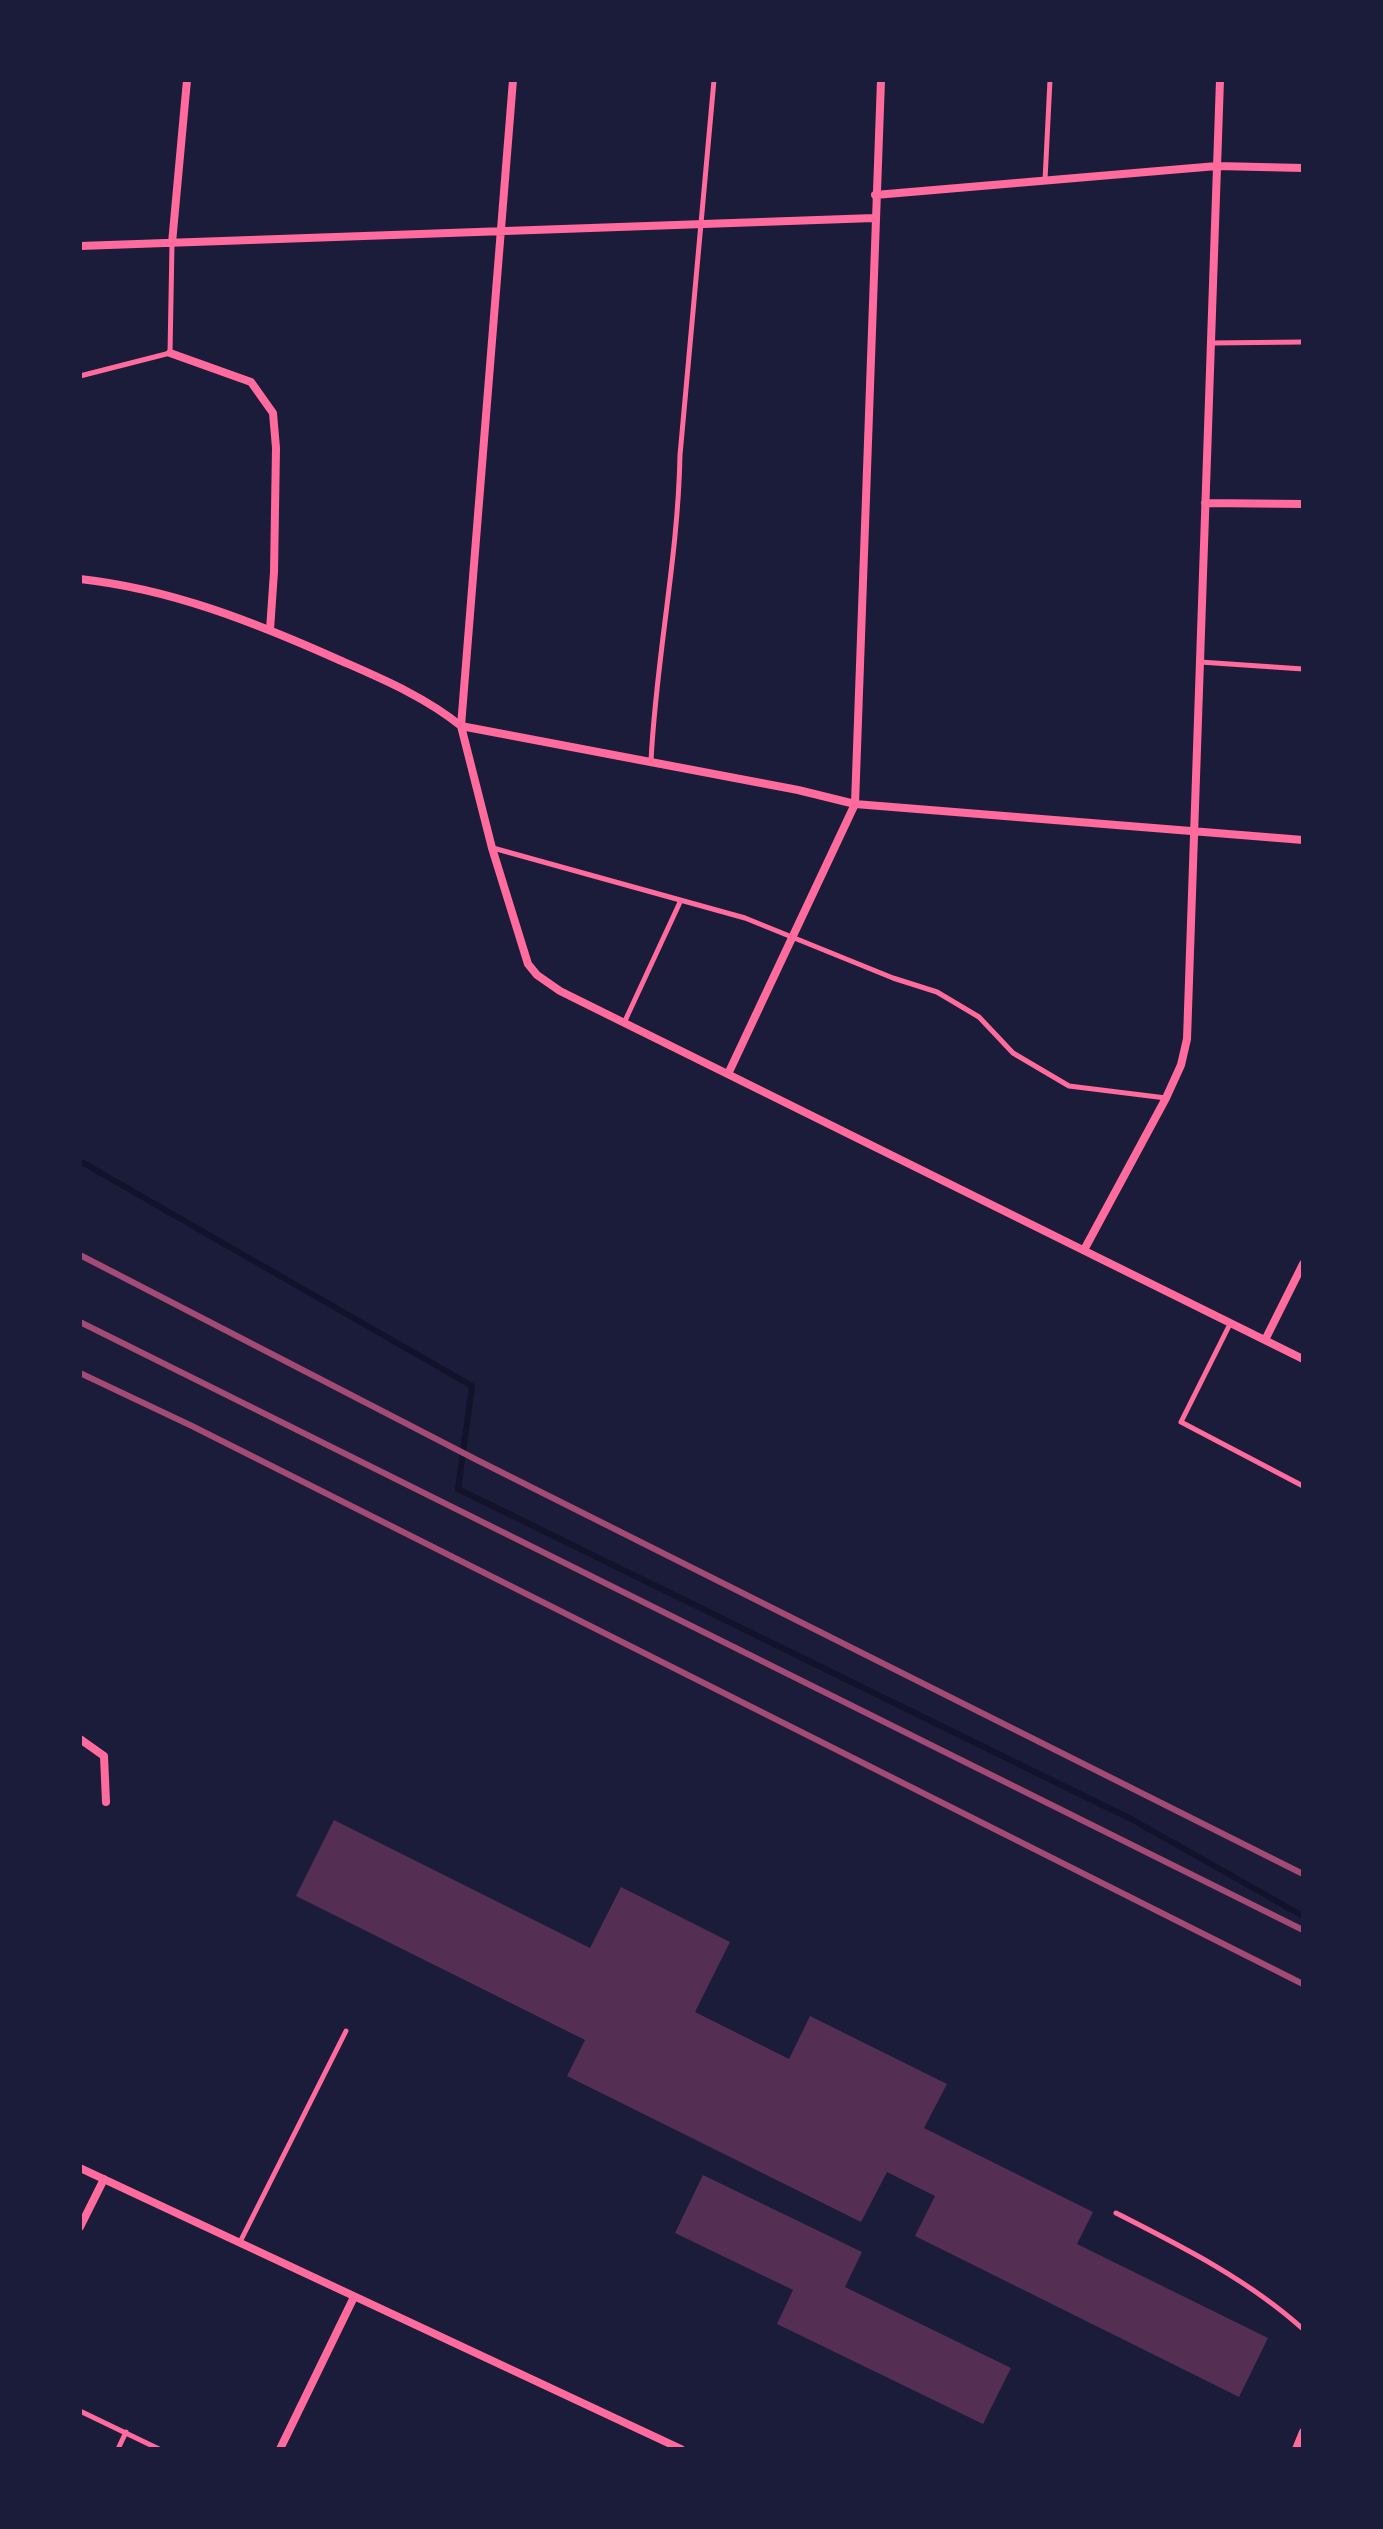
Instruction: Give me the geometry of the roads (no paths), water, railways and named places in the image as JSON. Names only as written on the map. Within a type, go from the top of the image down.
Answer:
[{"type":"street","points":[[172,243],[187,80]]},
{"type":"street","points":[[513,80],[461,726],[492,848],[528,964],[537,975],[560,991],[1303,1359]]},
{"type":"street","points":[[728,1074],[855,804],[881,80]]},
{"type":"street","points":[[1084,1250],[1166,1098],[1181,1065],[1187,1039],[1220,80]]},
{"type":"street","points":[[875,195],[1217,166],[1303,168]]},
{"type":"street","points":[[80,246],[874,218]]},
{"type":"street","points":[[170,353],[251,382],[273,413],[275,525],[270,630]]},
{"type":"street","points":[[1205,503],[1303,504]]},
{"type":"street","points":[[80,579],[163,593],[224,612],[391,683],[422,699],[461,726],[798,790],[855,804],[1303,840]]},
{"type":"street","points":[[1265,1340],[1303,1264]]},
{"type":"street","points":[[80,1739],[104,1756],[106,1802]]},
{"type":"street","points":[[80,2168],[681,2449]]},
{"type":"street","points":[[80,2227],[104,2179]]},
{"type":"street","points":[[280,2449],[354,2297]]},
{"type":"street","points":[[1296,2449],[1303,2434]]},
{"type":"street","points":[[655,2449],[660,2439]]},
{"type":"lane","points":[[651,762],[653,705],[679,518],[680,455],[714,80]]},
{"type":"lane","points":[[1045,181],[1050,80]]},
{"type":"lane","points":[[80,376],[170,353],[172,243]]},
{"type":"lane","points":[[1210,343],[1303,342]]},
{"type":"lane","points":[[1200,662],[1303,669]]},
{"type":"lane","points":[[492,848],[745,918],[893,978],[937,992],[979,1017],[1013,1053],[1069,1086],[1166,1098]]},
{"type":"lane","points":[[624,1023],[681,900]]},
{"type":"lane","points":[[1230,1323],[1181,1422],[1303,1486]]},
{"type":"lane","points":[[240,2243],[346,2031]]},
{"type":"lane","points":[[1116,2213],[1184,2247],[1280,2308],[1303,2329]]},
{"type":"lane","points":[[80,2411],[159,2449]]},
{"type":"lane","points":[[118,2449],[126,2432]]},
{"type":"waterway","points":[[80,1161],[472,1386],[458,1489],[1133,1820],[1303,1916]]},
{"type":"railway","points":[[80,1255],[475,1459],[1303,1874]]},
{"type":"railway","points":[[80,1322],[1303,1930]]},
{"type":"railway","points":[[80,1373],[192,1426],[1303,1984]]}]
